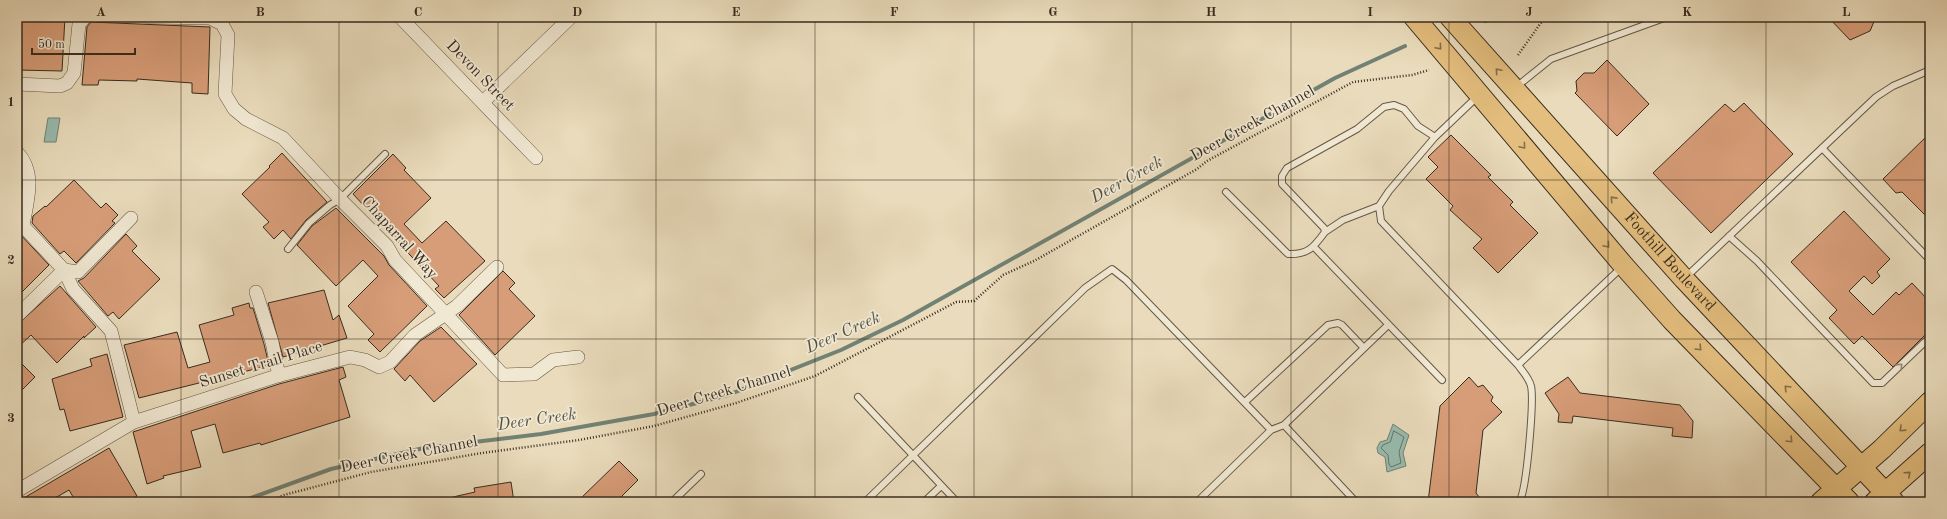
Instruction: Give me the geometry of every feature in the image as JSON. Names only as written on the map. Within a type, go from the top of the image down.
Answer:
[{"type":"main road","points":[[1414,17],[1624,266],[1672,320],[1843,495]]},
{"type":"main road","name":"Foothill Boulevard","points":[[1450,17],[1684,279],[1861,467],[1885,499]]},
{"type":"main road","points":[[1821,502],[1843,495],[1861,467],[1930,402]]},
{"type":"main road","points":[[1885,499],[1930,453]]},
{"type":"street","points":[[17,84],[60,86],[67,83],[74,73],[79,24],[85,17]]},
{"type":"street","name":"Chaparral Way","points":[[148,17],[210,18],[222,24],[228,35],[225,94],[234,109],[246,119],[283,138],[340,199],[387,246],[395,260],[503,375],[534,374],[553,360],[578,357]]},
{"type":"street","name":"Devon Street","points":[[400,17],[536,158]]},
{"type":"street","points":[[482,102],[571,17]]},
{"type":"street","points":[[17,152],[25,160],[30,175],[23,226],[64,270],[73,289],[111,331],[134,422]]},
{"type":"street","points":[[64,270],[78,272],[131,218]]},
{"type":"street","name":"Sunset Trail Place","points":[[17,491],[134,422],[279,376],[350,357],[365,360],[379,367],[390,362],[415,335],[457,306],[498,267]]},
{"type":"street","points":[[17,316],[64,270]]},
{"type":"street","points":[[256,292],[272,342],[279,376]]},
{"type":"lane","points":[[1514,89],[1552,59],[1667,17]]},
{"type":"lane","points":[[1684,279],[1876,98],[1893,86],[1930,70]]},
{"type":"lane","points":[[1226,192],[1288,254],[1300,255],[1314,247],[1325,232],[1343,220],[1379,206],[1435,137],[1480,94]]},
{"type":"lane","points":[[1325,232],[1324,228],[1282,184],[1282,176],[1287,168],[1357,129],[1384,107],[1394,105],[1404,109],[1418,126],[1435,137]]},
{"type":"lane","points":[[1822,148],[1930,260]]},
{"type":"lane","points":[[288,249],[309,223],[330,205],[340,199],[385,154]]},
{"type":"lane","points":[[1379,206],[1381,221],[1518,365],[1528,379],[1531,387],[1531,397],[1527,459],[1519,502]]},
{"type":"lane","points":[[1729,236],[1757,261],[1869,380],[1877,384],[1882,383],[1930,337]]},
{"type":"lane","points":[[1314,247],[1442,380]]},
{"type":"lane","points":[[1518,365],[1605,281],[1624,266]]},
{"type":"lane","points":[[865,502],[1085,288],[1112,269],[1126,280],[1271,430]]},
{"type":"lane","points":[[1245,402],[1328,325],[1338,323],[1342,325],[1364,348]]},
{"type":"lane","points":[[1197,502],[1271,430],[1284,425],[1388,324]]},
{"type":"lane","points":[[858,397],[957,502]]},
{"type":"lane","points":[[1284,425],[1356,502]]},
{"type":"lane","points":[[672,502],[701,474]]},
{"type":"lane","points":[[924,502],[942,486]]},
{"type":"path","points":[[1518,55],[1545,17]]},
{"type":"path","name":"Deer Creek Channel","points":[[267,502],[284,495],[371,472],[482,453],[578,440],[654,426],[736,403],[815,376],[956,302],[974,301],[1003,275],[1034,261],[1197,169],[1207,161],[1353,82],[1412,75],[1429,70]]},
{"type":"water","points":[[48,118],[60,118],[56,142],[44,142]]},
{"type":"water","points":[[1393,424],[1409,435],[1403,453],[1406,466],[1387,472],[1385,457],[1378,453],[1377,448],[1380,442],[1387,440]]},
{"type":"building","points":[[17,17],[65,17],[62,71],[17,70]]},
{"type":"building","points":[[1828,17],[1876,17],[1870,31],[1850,40]]},
{"type":"building","points":[[91,22],[210,27],[208,94],[192,93],[192,83],[137,79],[137,81],[99,80],[98,85],[82,85],[87,27]]},
{"type":"building","points":[[1607,60],[1649,104],[1617,136],[1575,93],[1577,91],[1576,81],[1584,73],[1594,73]]},
{"type":"building","points":[[1744,103],[1793,154],[1711,233],[1653,173],[1725,104],[1734,112]]},
{"type":"building","points":[[1930,133],[1930,220],[1902,192],[1896,193],[1883,179]]},
{"type":"building","points":[[1451,135],[1491,175],[1488,177],[1513,202],[1510,205],[1538,233],[1498,273],[1473,248],[1482,239],[1450,210],[1453,206],[1426,179],[1438,167],[1428,157]]},
{"type":"building","points":[[282,153],[327,202],[306,220],[291,239],[283,230],[274,239],[263,227],[269,222],[242,194]]},
{"type":"building","points":[[393,154],[406,168],[404,170],[431,198],[404,224],[422,243],[446,221],[485,261],[444,298],[435,289],[439,286],[353,194]]},
{"type":"building","points":[[74,180],[101,208],[106,203],[118,215],[112,221],[115,223],[76,263],[64,251],[60,254],[32,223],[33,216],[45,206],[46,207]]},
{"type":"building","points":[[336,208],[384,256],[389,265],[427,306],[380,352],[368,340],[374,334],[348,306],[378,276],[363,260],[336,286],[297,245],[312,226]]},
{"type":"building","points":[[1844,211],[1890,259],[1877,272],[1880,276],[1872,284],[1864,276],[1849,291],[1873,315],[1896,292],[1899,295],[1912,283],[1930,302],[1930,330],[1893,367],[1862,336],[1854,344],[1829,318],[1837,310],[1791,262]]},
{"type":"building","points":[[17,231],[49,265],[17,297]]},
{"type":"building","points":[[126,234],[137,246],[132,251],[160,279],[119,319],[113,312],[108,316],[78,281],[84,278]]},
{"type":"building","points":[[503,271],[515,283],[509,289],[535,316],[495,355],[459,315]]},
{"type":"building","points":[[60,286],[96,327],[84,338],[84,336],[57,363],[31,335],[17,348],[17,325]]},
{"type":"building","points":[[324,290],[333,320],[339,315],[347,338],[283,357],[268,303]]},
{"type":"building","points":[[249,303],[250,308],[253,308],[264,344],[268,361],[266,362],[267,366],[139,398],[124,345],[177,332],[188,368],[210,362],[199,325],[234,315],[232,308]]},
{"type":"building","points":[[441,327],[477,364],[434,402],[410,375],[405,381],[394,369],[420,341]]},
{"type":"building","points":[[107,354],[123,417],[70,431],[64,409],[60,410],[52,379],[92,366],[90,359]]},
{"type":"building","points":[[17,359],[35,377],[17,395]]},
{"type":"building","points":[[343,367],[346,377],[339,380],[350,417],[261,445],[260,443],[223,453],[215,424],[191,431],[201,467],[163,476],[164,478],[147,484],[133,432],[279,384]]},
{"type":"building","points":[[1469,377],[1478,387],[1483,385],[1493,397],[1491,401],[1502,412],[1483,430],[1476,493],[1483,502],[1428,502],[1440,406]]},
{"type":"building","points":[[1568,377],[1580,393],[1680,405],[1693,421],[1692,438],[1672,436],[1673,428],[1573,416],[1572,423],[1558,422],[1559,414],[1545,393]]},
{"type":"building","points":[[109,448],[137,496],[127,502],[76,502],[69,490],[48,502],[17,502]]},
{"type":"building","points":[[619,461],[638,480],[616,502],[577,502]]},
{"type":"building","points":[[511,482],[514,502],[454,502],[453,497],[475,492],[474,488]]},
{"type":"waterway","name":"Deer Creek","points":[[1485,21],[1497,17]]},
{"type":"waterway","name":"Deer Creek","points":[[240,502],[331,469],[424,448],[541,434],[654,414],[728,395],[841,350],[903,320],[1335,78],[1405,46]]}]
